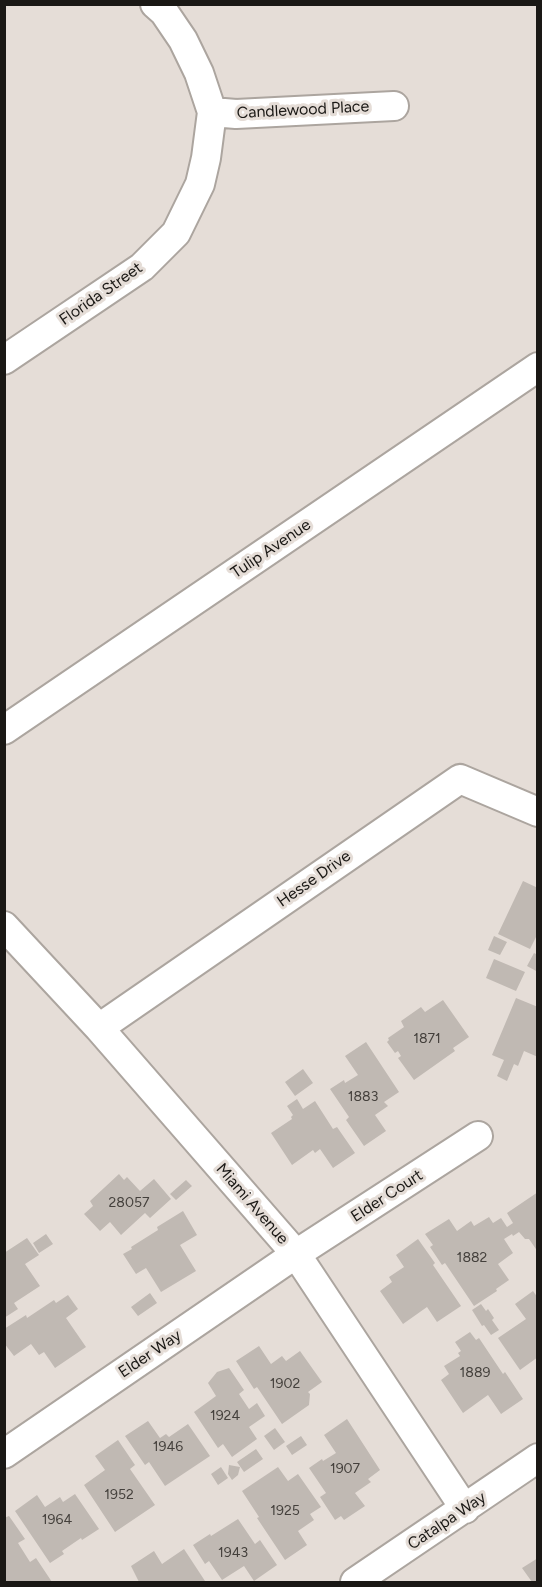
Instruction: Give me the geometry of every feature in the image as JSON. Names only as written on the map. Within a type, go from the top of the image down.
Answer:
[{"type":"street","points":[[155,4],[164,12],[183,40],[199,73],[212,112]]},
{"type":"street","name":"Candlewood Place","points":[[212,112],[236,114],[393,106]]},
{"type":"street","name":"Florida Street","points":[[9,349],[142,267],[176,233],[200,184],[212,112]]},
{"type":"street","name":"Tulip Avenue","points":[[4,730],[537,367]]},
{"type":"street","name":"Hesse Drive","points":[[99,1028],[460,778],[537,812]]},
{"type":"street","name":"Miami Avenue","points":[[4,926],[99,1028],[296,1254],[465,1509]]},
{"type":"street","name":"Elder Court","points":[[296,1254],[478,1136]]},
{"type":"street","name":"Elder Way","points":[[7,1448],[296,1254]]},
{"type":"street","name":"Catalpa Way","points":[[355,1582],[537,1458]]},
{"type":"building","points":[[523,881],[538,888],[538,933],[530,949],[498,934]]},
{"type":"building","points":[[494,936],[507,942],[500,955],[488,950]]},
{"type":"building","points":[[534,953],[538,955],[538,972],[527,966]]},
{"type":"building","points":[[494,959],[525,972],[516,991],[486,978]]},
{"type":"building","points":[[516,998],[538,1007],[538,1057],[524,1051],[518,1066],[514,1064],[507,1081],[497,1076],[504,1060],[492,1055]]},
{"type":"building","points":[[443,1000],[469,1037],[453,1048],[455,1051],[414,1080],[398,1058],[401,1056],[398,1051],[395,1053],[387,1042],[388,1038],[404,1027],[401,1021],[421,1007],[425,1012]]},
{"type":"building","points":[[366,1042],[399,1092],[384,1102],[388,1106],[375,1115],[386,1131],[364,1146],[346,1120],[349,1117],[330,1089],[358,1075],[345,1056]]},
{"type":"building","points":[[303,1069],[313,1083],[295,1096],[285,1082]]},
{"type":"building","points":[[297,1099],[303,1109],[315,1101],[333,1129],[337,1127],[355,1153],[333,1168],[320,1149],[315,1153],[313,1150],[292,1165],[271,1133],[292,1119],[293,1115],[287,1106]]},
{"type":"building","points":[[119,1174],[124,1180],[127,1177],[140,1191],[154,1179],[171,1199],[150,1218],[145,1213],[121,1235],[110,1222],[100,1231],[84,1214],[93,1206],[90,1201]]},
{"type":"building","points":[[186,1180],[192,1186],[176,1200],[170,1194]]},
{"type":"building","points":[[538,1192],[538,1252],[529,1239],[525,1239],[519,1232],[504,1239],[513,1253],[498,1264],[509,1280],[474,1306],[445,1263],[442,1265],[430,1247],[433,1245],[425,1234],[449,1219],[457,1231],[471,1221],[474,1226],[489,1217],[493,1223],[501,1218],[507,1227],[513,1223],[507,1213]]},
{"type":"building","points":[[183,1211],[197,1235],[180,1245],[196,1271],[161,1292],[146,1268],[136,1274],[123,1254],[158,1230],[157,1227]]},
{"type":"building","points":[[46,1234],[53,1244],[39,1253],[33,1243]]},
{"type":"building","points":[[27,1238],[39,1255],[25,1264],[40,1286],[14,1303],[18,1309],[4,1318],[4,1253]]},
{"type":"building","points":[[418,1239],[461,1306],[437,1322],[427,1307],[403,1324],[380,1291],[392,1282],[389,1277],[404,1267],[396,1255]]},
{"type":"building","points":[[533,1291],[538,1298],[538,1357],[520,1370],[498,1338],[526,1319],[515,1304]]},
{"type":"building","points":[[150,1293],[157,1303],[138,1316],[131,1307]]},
{"type":"building","points":[[68,1295],[78,1309],[66,1318],[86,1347],[55,1368],[44,1352],[39,1355],[31,1344],[14,1356],[4,1343],[4,1329],[26,1315],[27,1318],[54,1300],[56,1303]]},
{"type":"building","points":[[481,1304],[486,1311],[488,1309],[499,1330],[491,1335],[472,1310]]},
{"type":"building","points":[[470,1332],[476,1340],[479,1338],[523,1399],[501,1414],[488,1395],[463,1413],[441,1380],[449,1374],[444,1366],[460,1356],[458,1353],[461,1351],[455,1342]]},
{"type":"building","points":[[259,1346],[271,1364],[282,1356],[286,1361],[300,1351],[322,1382],[308,1392],[310,1394],[309,1405],[282,1424],[257,1387],[254,1389],[236,1361]]},
{"type":"building","points":[[229,1368],[244,1390],[239,1394],[249,1409],[257,1403],[265,1416],[249,1427],[257,1439],[232,1457],[223,1444],[218,1448],[194,1412],[216,1396],[208,1383],[217,1372]]},
{"type":"building","points":[[347,1419],[380,1470],[368,1479],[371,1482],[355,1493],[365,1506],[344,1520],[341,1516],[335,1520],[320,1497],[326,1493],[309,1468],[336,1453],[324,1435]]},
{"type":"building","points":[[148,1421],[160,1438],[166,1434],[169,1437],[188,1424],[210,1456],[165,1486],[149,1462],[145,1465],[125,1436]]},
{"type":"building","points":[[275,1428],[285,1442],[274,1450],[264,1436]]},
{"type":"building","points":[[301,1436],[307,1445],[292,1455],[286,1446]]},
{"type":"building","points":[[118,1440],[135,1465],[130,1469],[155,1505],[115,1532],[84,1485],[105,1470],[95,1456]]},
{"type":"building","points":[[256,1449],[263,1459],[244,1472],[237,1462]]},
{"type":"building","points":[[229,1465],[240,1467],[238,1475],[232,1480],[228,1474]]},
{"type":"building","points":[[221,1467],[228,1478],[218,1485],[211,1474]]},
{"type":"building","points":[[278,1467],[288,1481],[298,1474],[321,1507],[310,1514],[314,1520],[298,1531],[307,1545],[285,1560],[242,1491]]},
{"type":"building","points":[[75,1494],[99,1529],[62,1551],[64,1554],[50,1563],[15,1511],[37,1495],[45,1507],[60,1497],[63,1502]]},
{"type":"building","points":[[9,1516],[25,1539],[18,1543],[30,1562],[36,1558],[52,1582],[4,1582],[4,1518]]},
{"type":"building","points":[[238,1519],[255,1544],[260,1540],[277,1565],[254,1581],[244,1566],[222,1580],[209,1561],[205,1564],[193,1545]]},
{"type":"building","points":[[184,1549],[205,1581],[139,1582],[131,1566],[154,1551],[162,1564]]},
{"type":"building","points":[[538,1558],[538,1582],[532,1582],[522,1568]]}]
